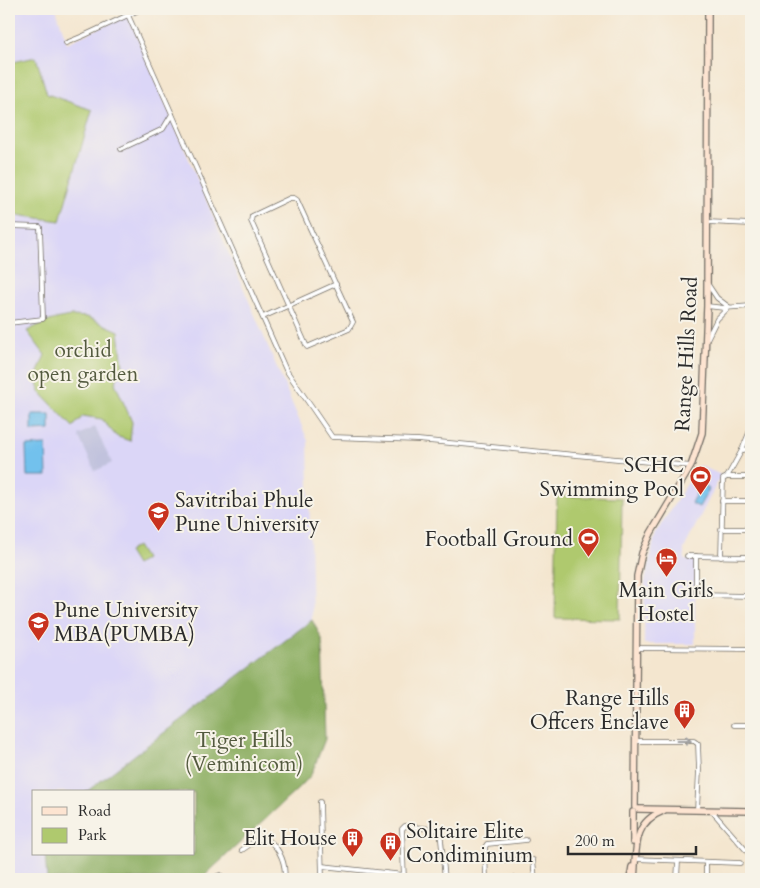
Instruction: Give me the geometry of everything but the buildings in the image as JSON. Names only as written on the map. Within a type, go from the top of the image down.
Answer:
[{"type":"street","points":[[66,43],[141,9]]},
{"type":"street","name":"Range Hills Road","points":[[635,859],[637,838],[637,576],[642,553],[651,533],[692,466],[702,433],[707,306],[708,9]]},
{"type":"street","points":[[128,15],[286,370],[332,438],[418,440],[692,466]]},
{"type":"street","points":[[121,149],[162,129],[172,114]]},
{"type":"street","points":[[290,198],[297,200],[336,284],[354,322],[349,329],[307,347],[250,221],[252,216],[290,198]]},
{"type":"street","points":[[707,222],[751,224]]},
{"type":"street","points":[[9,226],[40,227],[42,319],[9,324]]},
{"type":"street","points":[[707,282],[717,298],[730,307]]},
{"type":"street","points":[[263,317],[336,284]]},
{"type":"street","points":[[707,306],[751,306]]},
{"type":"street","points":[[705,343],[714,323],[730,307]]},
{"type":"street","points":[[721,557],[722,481],[742,450],[751,428]]},
{"type":"street","points":[[742,450],[751,449]]},
{"type":"street","points":[[727,476],[751,477]]},
{"type":"street","points":[[722,501],[751,501]]},
{"type":"street","points":[[721,529],[751,529]]},
{"type":"street","points":[[687,556],[751,557]]},
{"type":"street","points":[[696,556],[696,595],[751,596]]},
{"type":"street","points":[[636,648],[751,649]]},
{"type":"street","points":[[734,725],[751,725]]},
{"type":"street","points":[[636,741],[694,741],[697,743],[699,746],[697,810]]},
{"type":"street","points":[[320,802],[322,879]]},
{"type":"street","points":[[634,879],[635,859],[633,847],[636,810],[751,811]]},
{"type":"street","points":[[637,838],[641,828],[649,818],[668,810]]},
{"type":"street","points":[[711,810],[751,856]]},
{"type":"street","points":[[322,866],[404,877],[402,827],[438,829],[442,833],[445,879]]},
{"type":"street","points":[[242,850],[258,839],[266,839],[272,843],[279,852],[284,866],[284,879]]},
{"type":"street","points":[[486,879],[485,847],[488,843],[526,840]]},
{"type":"street","points":[[635,859],[740,863]]},
{"type":"street","points":[[630,879],[635,859]]},
{"type":"street","points":[[485,860],[533,860],[534,879]]},
{"type":"street","points":[[678,861],[678,879]]},
{"type":"street","points":[[706,862],[706,879]]},
{"type":"street","points":[[210,879],[220,875],[224,879]]},
{"type":"street","points":[[510,879],[518,879]]},
{"type":"shaded area","name":"Savitribai Phule Pune University","points":[[9,9],[56,9],[67,43],[128,15],[308,441],[312,620],[89,790],[32,790],[32,856],[45,856],[47,879],[9,879]]},
{"type":"shaded area","points":[[95,427],[112,463],[95,471],[78,435]]},
{"type":"shaded area","points":[[699,465],[721,475],[684,549],[684,560],[695,560],[695,644],[644,644],[645,582],[656,533]]},
{"type":"green space","points":[[36,57],[47,94],[92,110],[60,221],[9,214],[9,63]]},
{"type":"green space","name":"orchid open garden","points":[[72,316],[87,317],[119,331],[123,367],[115,383],[132,422],[130,441],[116,436],[102,419],[83,416],[73,427],[39,391],[36,377],[45,355],[27,331],[49,321]]},
{"type":"green space","name":"Football Ground","points":[[557,496],[622,498],[620,619],[555,618]]},
{"type":"green space","points":[[137,546],[145,559],[136,565],[128,552]]},
{"type":"green space","name":"Tiger Hills (Veminicom)","points":[[312,620],[322,639],[325,739],[311,775],[201,879],[47,879],[45,856],[195,856],[195,790],[89,790]]},
{"type":"water","points":[[32,414],[50,414],[50,430],[32,431]]},
{"type":"water","points":[[46,445],[47,476],[27,476],[26,446]]},
{"type":"water","name":"SCHC Swimming Pool","points":[[701,484],[709,489],[699,507],[691,503]]},
{"type":"place","name":"SCHC Swimming Pool","points":[[700,496]]},
{"type":"place","name":"Savitribai Phule Pune University","points":[[159,531]]},
{"type":"place","name":"Football Ground","points":[[589,558]]},
{"type":"place","name":"Main Girls Hostel","points":[[666,577]]},
{"type":"place","name":"Pune University MBA(PUMBA)","points":[[38,641]]},
{"type":"place","name":"Range Hills Offcers Enclave","points":[[685,729]]},
{"type":"place","name":"Elit House","points":[[353,857]]},
{"type":"place","name":"Solitaire Elite Condiminium","points":[[390,862]]}]
